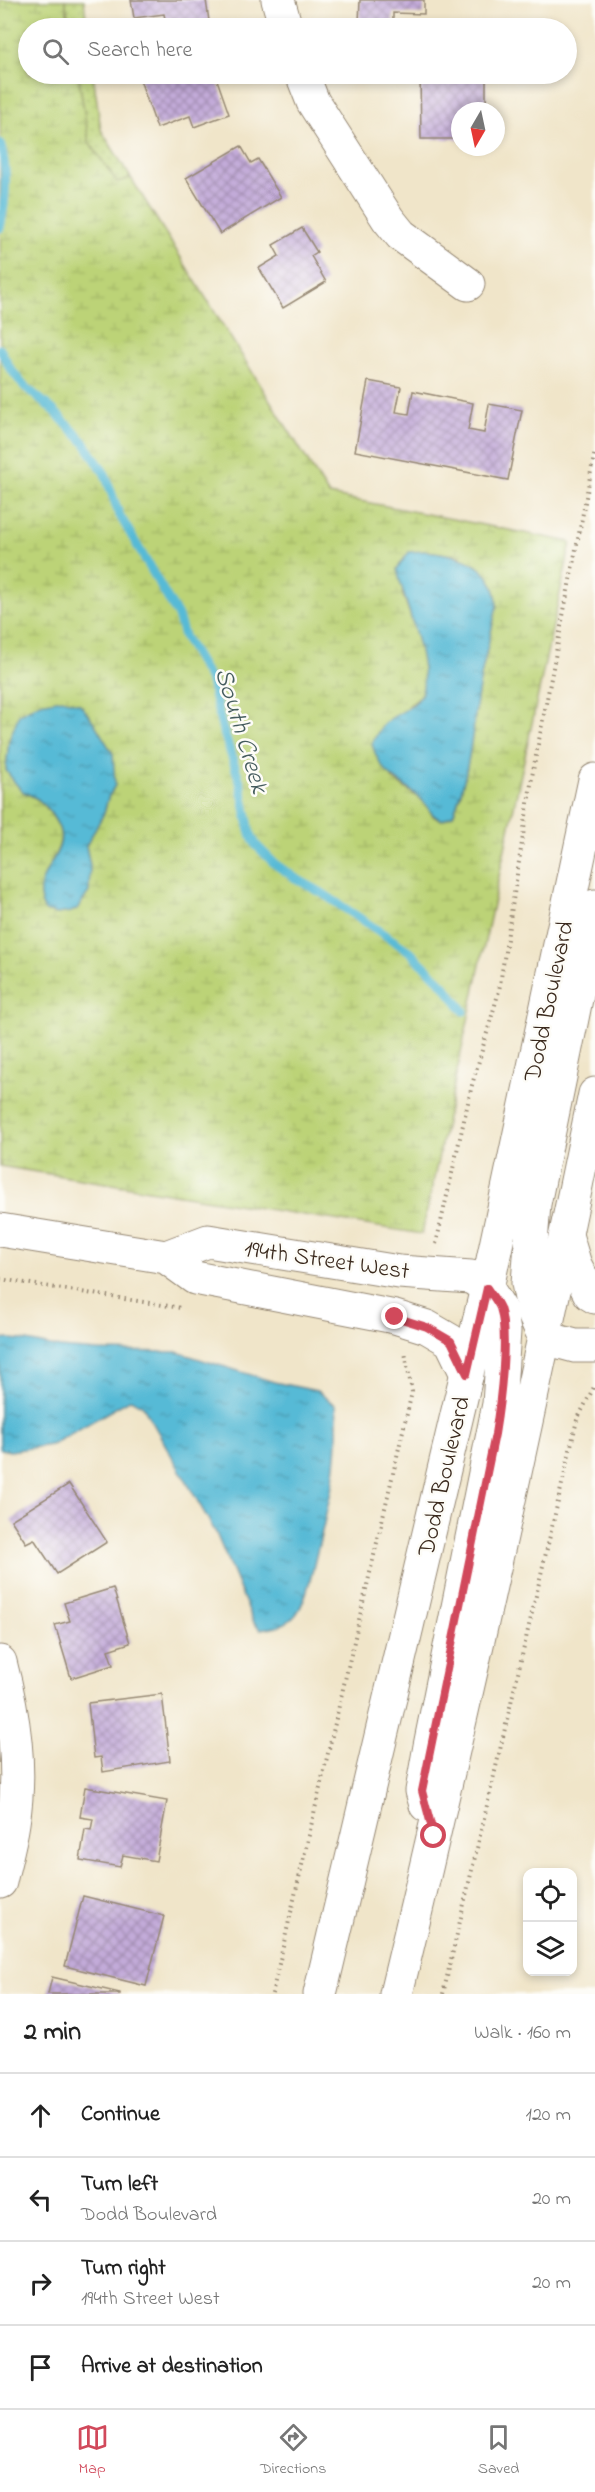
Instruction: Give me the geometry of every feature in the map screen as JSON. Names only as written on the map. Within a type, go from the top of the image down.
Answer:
[{"type":"main road","points":[[278,0],[283,18]]},
{"type":"main road","points":[[306,84],[313,102],[387,219],[401,235],[468,284]]},
{"type":"main road","name":"Dodd Boulevard","points":[[321,1994],[487,1288],[595,780]]},
{"type":"main road","points":[[545,1338],[534,1314],[528,1283],[534,1204],[595,906]]},
{"type":"main road","points":[[396,1994],[434,1836],[545,1338],[595,1094]]},
{"type":"main road","name":"194th Street West","points":[[0,1230],[166,1257],[195,1278],[395,1317],[427,1327],[451,1341],[467,1374]]},
{"type":"main road","points":[[566,1235],[575,1265],[590,1294],[595,1297]]},
{"type":"main road","name":"194th Street West","points":[[166,1257],[208,1241],[399,1272],[471,1277],[487,1288]]},
{"type":"main road","points":[[434,1836],[422,1791],[500,1404],[504,1331],[499,1307],[487,1288]]},
{"type":"main road","points":[[545,1338],[575,1346],[595,1346]]},
{"type":"main road","points":[[0,1662],[14,1725],[17,1758],[13,1823],[0,1882]]},
{"type":"path","points":[[434,1250],[472,1085],[499,991],[533,771],[595,451]]},
{"type":"path","points":[[272,1994],[412,1392],[405,1351]]},
{"type":"path","points":[[443,1994],[577,1420],[595,1385]]},
{"type":"green space","points":[[0,0],[65,0],[68,18],[18,18],[18,84],[80,84],[89,142],[117,182],[131,178],[329,495],[571,542],[422,1234],[0,1166]],"holes":[[[425,551],[460,556],[497,605],[480,681],[463,785],[453,815],[442,820],[434,817],[423,801],[392,779],[408,706],[422,694],[425,680],[414,627],[402,593]],[[9,741],[115,785],[104,813],[86,846],[90,866],[57,914],[45,911],[41,899],[41,888],[58,847],[59,828],[37,798],[21,790],[6,770]]]},
{"type":"green space","points":[[65,0],[84,0],[86,18],[68,18]]},
{"type":"green space","points":[[80,84],[94,84],[101,130],[131,178],[117,183],[89,142]]},
{"type":"water","points":[[424,551],[450,555],[473,564],[490,580],[495,591],[497,605],[480,681],[463,785],[453,815],[442,820],[432,814],[425,803],[387,772],[376,756],[372,744],[382,726],[417,701],[422,691],[423,676],[417,638],[397,569],[409,552]]},
{"type":"water","points":[[62,699],[80,704],[93,721],[113,754],[115,785],[104,813],[86,846],[90,866],[89,892],[77,909],[57,914],[45,911],[40,899],[40,887],[59,848],[61,838],[59,828],[43,804],[37,798],[21,790],[6,770],[9,741],[19,714],[40,703]]},
{"type":"water","points":[[0,1338],[60,1348],[177,1352],[274,1382],[317,1391],[336,1406],[336,1460],[330,1495],[308,1587],[296,1615],[287,1622],[272,1627],[260,1629],[254,1623],[216,1533],[143,1406],[131,1399],[51,1445],[10,1451],[0,1449]]},
{"type":"building","points":[[131,0],[206,0],[209,18],[165,18],[164,14],[134,18]]},
{"type":"building","points":[[360,0],[424,0],[424,14],[393,13],[393,18],[359,18]]},
{"type":"building","points":[[142,84],[218,84],[229,114],[194,127],[190,116],[157,128]]},
{"type":"building","points":[[420,84],[486,84],[486,102],[451,102],[451,139],[421,139]]},
{"type":"building","points":[[241,146],[251,163],[258,159],[281,197],[220,234],[186,178]]},
{"type":"building","points":[[302,228],[317,252],[311,256],[326,282],[283,308],[259,268],[279,256],[273,245]]},
{"type":"building","points":[[368,381],[401,387],[396,412],[409,414],[413,391],[473,403],[468,430],[484,433],[489,404],[522,410],[508,480],[355,451]]},
{"type":"building","points":[[69,1484],[107,1542],[57,1574],[34,1539],[26,1543],[11,1520]]},
{"type":"building","points":[[113,1588],[130,1643],[108,1650],[113,1665],[71,1678],[55,1625],[70,1621],[64,1603]]},
{"type":"building","points":[[162,1694],[170,1761],[103,1772],[101,1757],[94,1758],[88,1703]]},
{"type":"building","points":[[85,1787],[167,1801],[156,1861],[123,1855],[120,1867],[80,1860],[85,1829],[91,1830],[93,1819],[80,1817]]},
{"type":"building","points":[[83,1896],[164,1916],[146,1986],[65,1966]]},
{"type":"building","points":[[52,1977],[120,1993],[120,1994],[48,1994]]},
{"type":"waterway","name":"South Creek","points":[[0,143],[5,185],[0,228]]},
{"type":"waterway","name":"South Creek","points":[[0,349],[10,368],[23,385],[52,409],[84,442],[105,474],[119,514],[178,616],[184,636],[211,682],[222,727],[240,782],[250,832],[256,845],[275,864],[295,878],[322,893],[409,951],[444,985],[464,1011]]},
{"type":"route","points":[[395,1317],[427,1327],[451,1341],[467,1374],[487,1288],[499,1307],[504,1331],[500,1404],[495,1434],[422,1791],[434,1836]]}]
